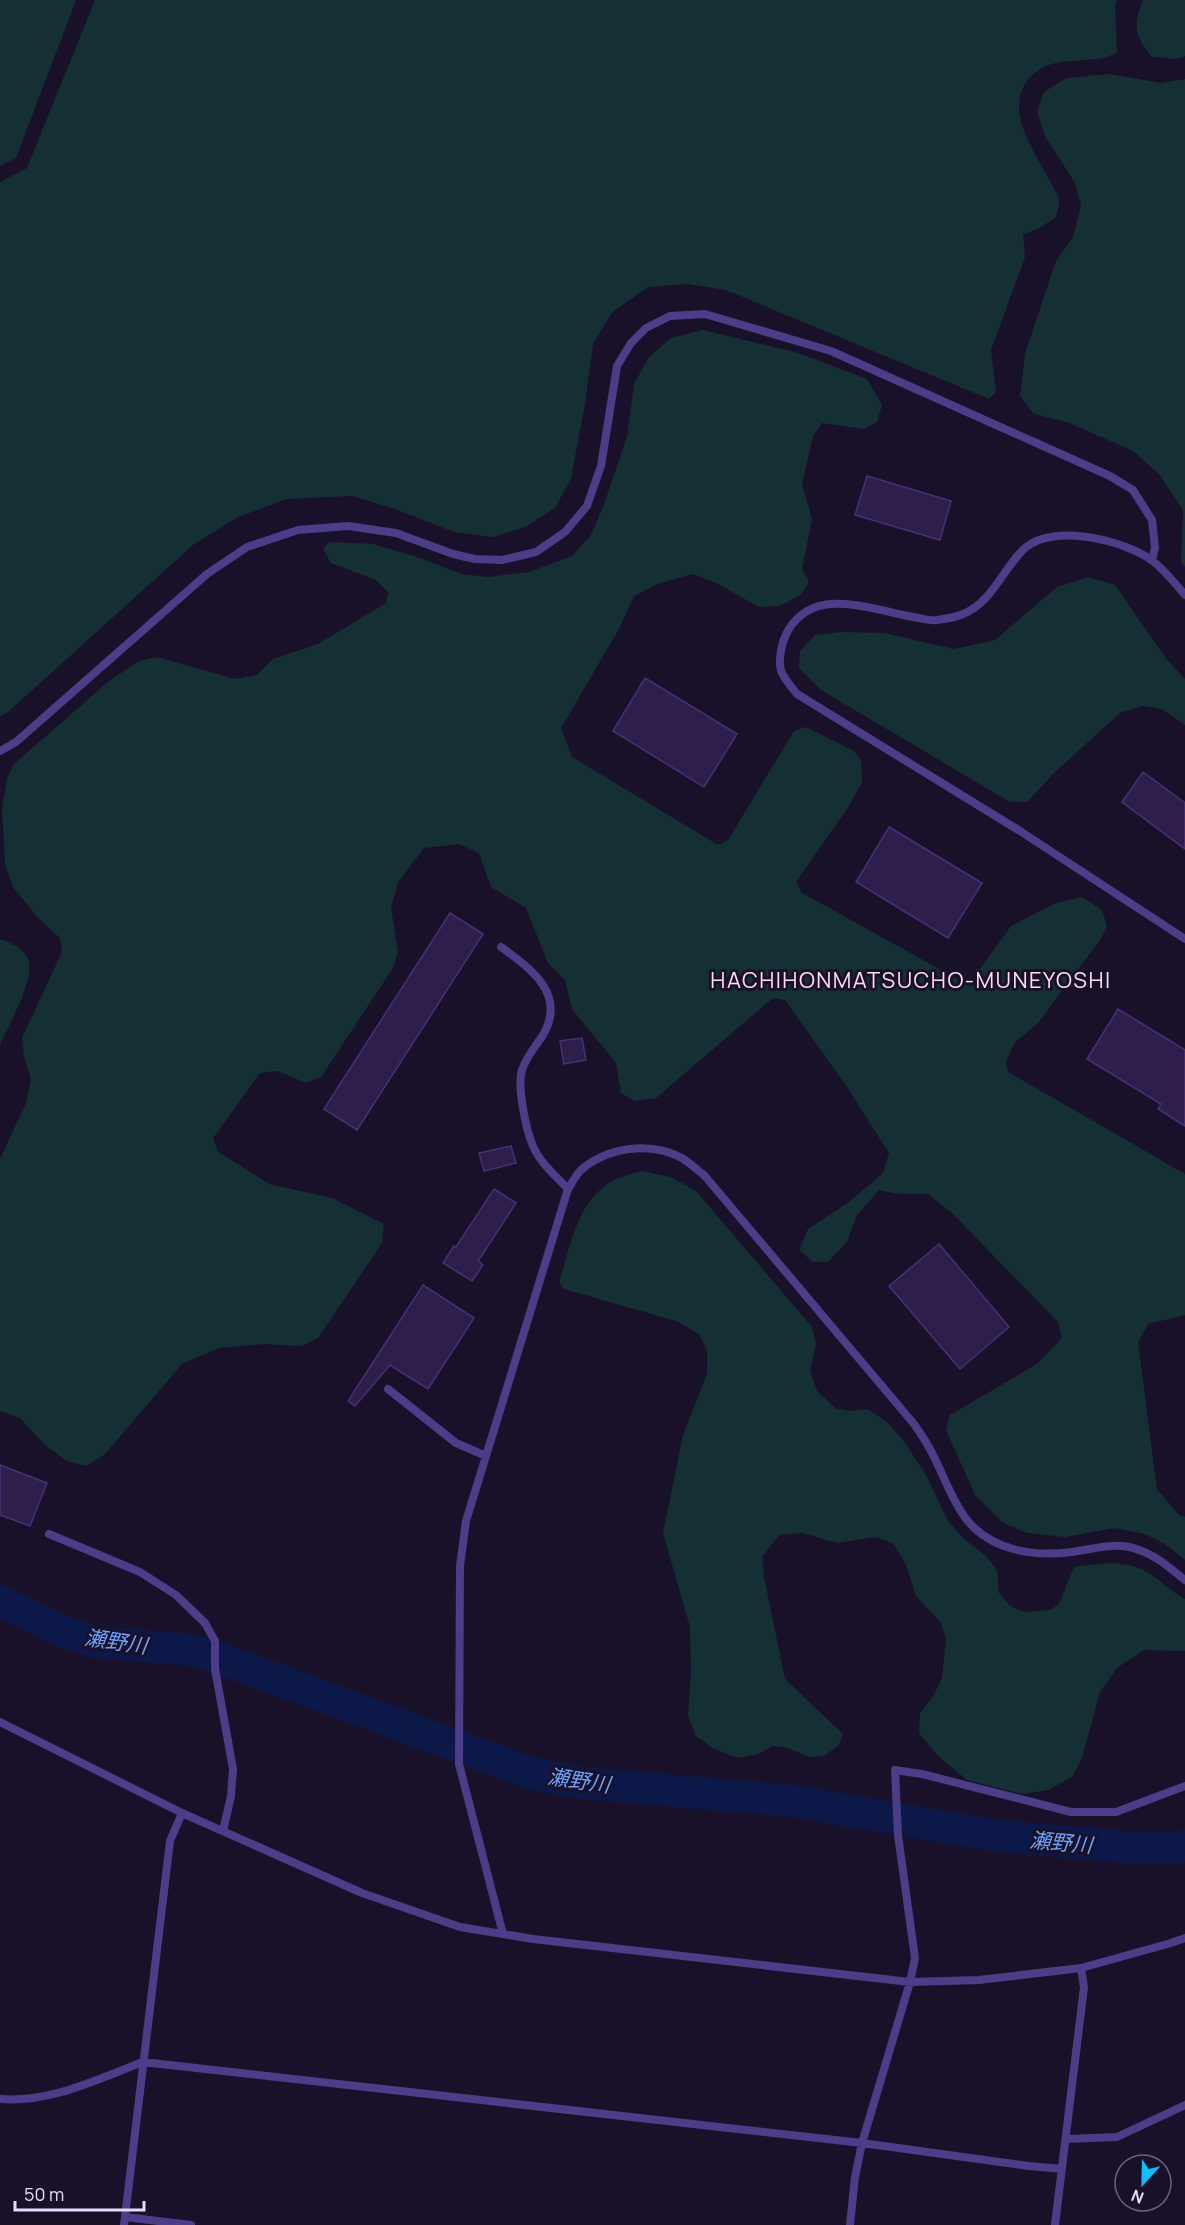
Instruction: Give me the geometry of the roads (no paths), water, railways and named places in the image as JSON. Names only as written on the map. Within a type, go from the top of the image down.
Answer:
[{"type":"lane","points":[[0,751],[16,741],[207,574],[247,548],[298,530],[348,526],[396,533],[453,554],[475,559],[502,560],[536,552],[565,532],[587,506],[601,466],[617,366],[638,335],[646,328],[670,316],[705,314],[831,351],[1110,476],[1133,490],[1152,520],[1155,548],[1152,560]]},
{"type":"lane","points":[[1185,595],[1152,560],[1130,549],[1098,538],[1070,535],[1046,538],[1026,547],[986,598],[965,614],[935,620],[835,602],[813,606],[794,620],[785,636],[778,659],[781,675],[797,694],[1020,831],[1185,939]]},
{"type":"lane","points":[[501,947],[530,968],[547,988],[550,1012],[544,1032],[521,1071],[519,1091],[533,1147],[545,1165],[568,1189]]},
{"type":"lane","points":[[503,1934],[459,1764],[460,1566],[466,1521],[568,1189],[579,1172],[596,1159],[620,1149],[651,1148],[681,1158],[704,1175],[914,1424],[933,1453],[953,1496],[968,1521],[988,1538],[1010,1549],[1040,1555],[1109,1545],[1138,1549],[1162,1561],[1185,1580]]},
{"type":"lane","points":[[388,1389],[456,1443],[486,1456]]},
{"type":"lane","points":[[50,1533],[140,1572],[176,1595],[205,1623],[215,1641],[215,1669],[233,1769],[231,1796],[223,1831]]},
{"type":"lane","points":[[0,1722],[182,1813],[362,1893],[460,1927],[679,1957],[910,1982],[979,1980],[1081,1968],[1185,1938]]},
{"type":"lane","points":[[850,2225],[855,2177],[862,2143],[910,1982],[915,1958],[898,1835],[895,1770],[922,1774],[1071,1812],[1116,1812],[1185,1786]]},
{"type":"lane","points":[[182,1813],[170,1841],[124,2221],[191,2225]]},
{"type":"lane","points":[[1055,2225],[1084,1987],[1081,1968]]},
{"type":"lane","points":[[0,2099],[20,2101],[48,2097],[144,2062],[862,2143],[1062,2169]]},
{"type":"lane","points":[[1066,2139],[1117,2137],[1185,2105]]},
{"type":"waterway","name":"瀬野川","points":[[0,1601],[61,1631],[96,1642],[193,1650],[530,1773],[582,1783],[793,1801],[999,1836],[1125,1847],[1175,1848],[1185,1846]]},
{"type":"district","name":"HACHIHONMATSUCHO-MUNEYOSHI","points":[[911,980]]}]
